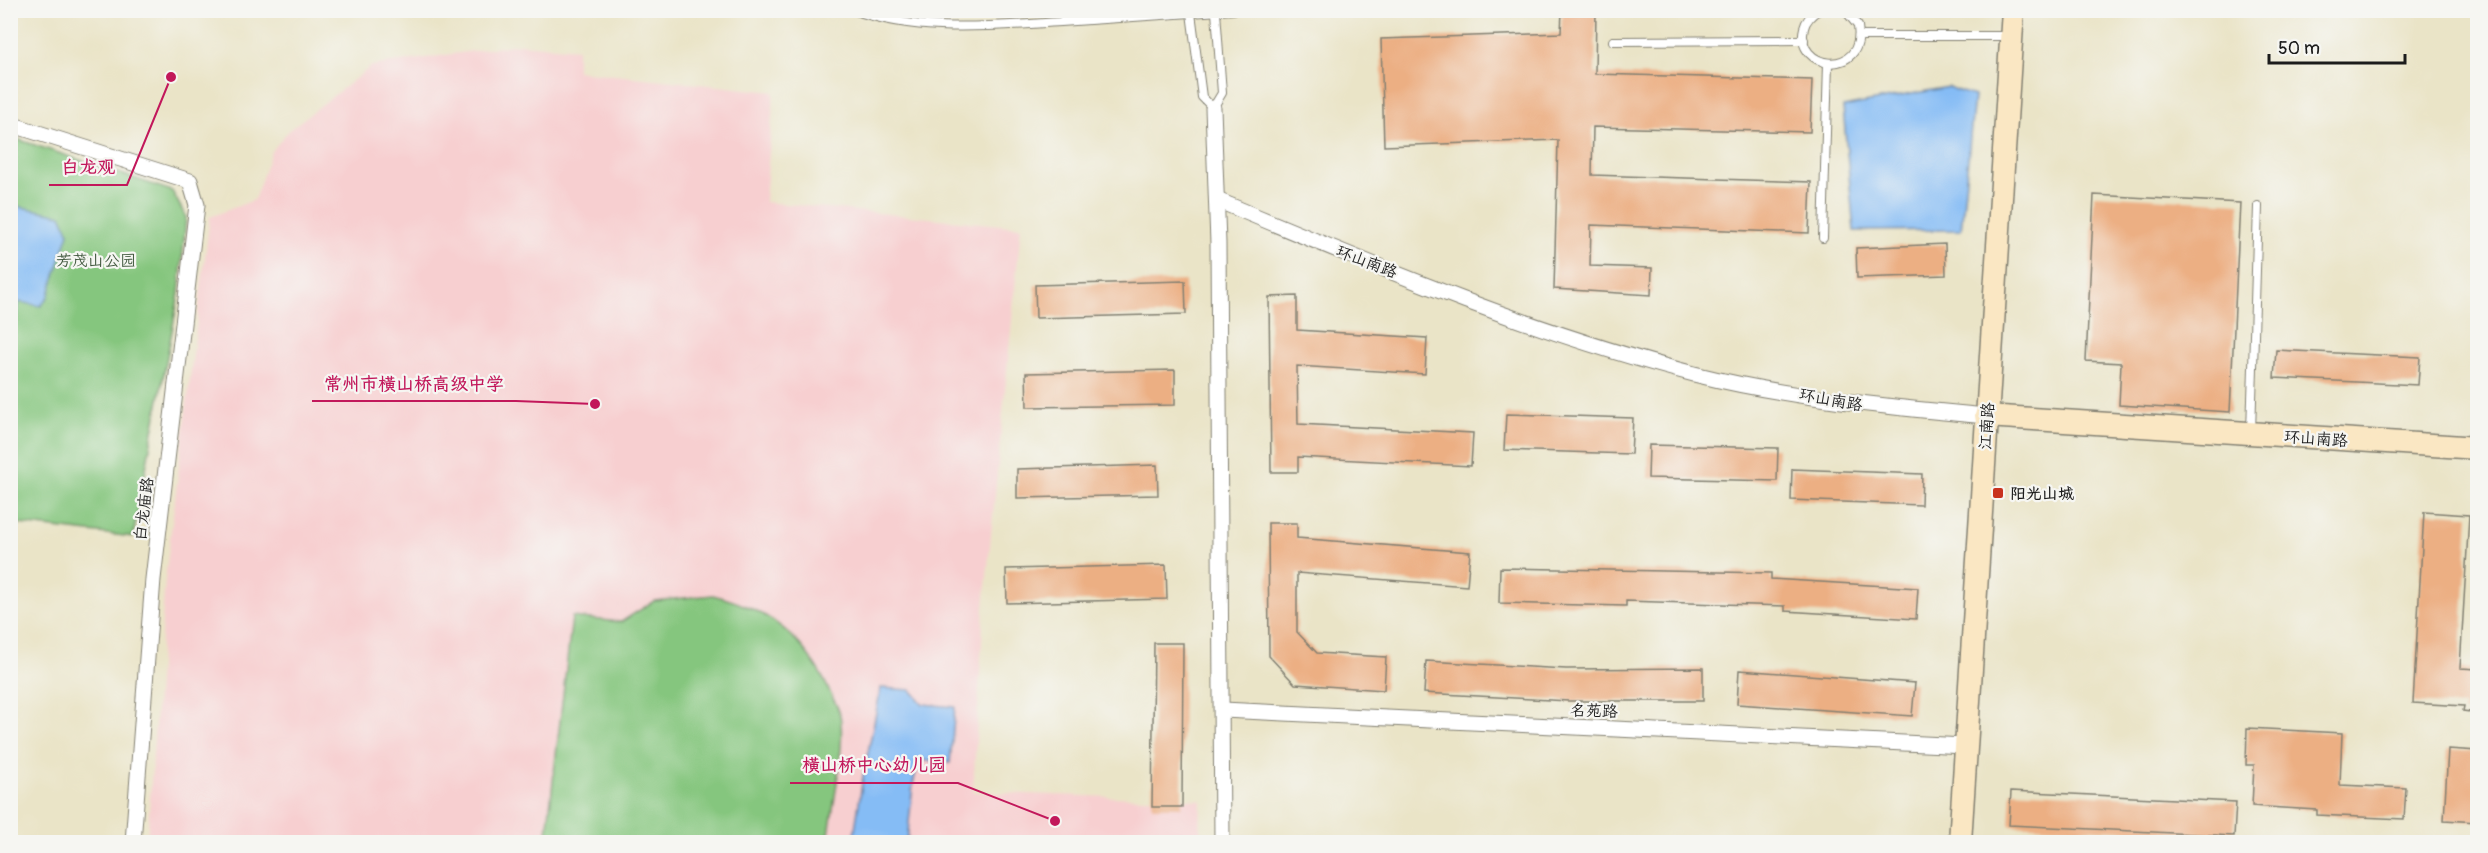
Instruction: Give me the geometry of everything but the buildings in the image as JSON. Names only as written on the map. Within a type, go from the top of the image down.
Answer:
[{"type":"main road","name":"江南路","points":[[1960,843],[2013,10]]},
{"type":"main road","name":"环山南路","points":[[1986,416],[2478,448]]},
{"type":"street","points":[[1213,108],[1216,200],[1222,843]]},
{"type":"street","name":"白龙庙路","points":[[10,124],[190,181],[197,205],[153,579],[133,843]]},
{"type":"street","name":"环山南路","points":[[1216,200],[1332,248],[1562,336],[1696,374],[1866,405],[1986,416]]},
{"type":"street","name":"名苑路","points":[[1222,710],[1965,746]]},
{"type":"lane","points":[[854,10],[885,22],[924,27],[1010,25],[1234,10]]},
{"type":"lane","points":[[1819,10],[1808,20],[1804,40],[1812,56],[1828,63],[1837,63],[1853,53],[1860,36],[1853,16],[1845,10]]},
{"type":"lane","points":[[1191,14],[1202,97],[1213,108],[1222,93],[1216,12]]},
{"type":"lane","points":[[1860,36],[2012,36]]},
{"type":"lane","points":[[1613,41],[1804,40]]},
{"type":"lane","points":[[1823,238],[1828,63]]},
{"type":"lane","points":[[2250,433],[2258,206]]},
{"type":"shaded area","points":[[520,44],[577,49],[577,71],[774,92],[765,202],[1021,227],[984,607],[973,792],[1201,800],[1200,842],[907,842],[913,785],[863,778],[853,842],[147,842],[165,580],[210,217],[254,200],[271,152],[289,130],[372,66]]},
{"type":"green space","name":"芳茂山公园","points":[[11,137],[172,191],[186,217],[179,294],[133,537],[11,523]]},
{"type":"green space","points":[[713,595],[751,608],[783,628],[808,655],[837,706],[840,715],[841,743],[828,842],[546,842],[572,617],[621,622],[654,601]]},
{"type":"water","points":[[1948,87],[1974,96],[1961,230],[1854,231],[1843,107]]},
{"type":"water","points":[[11,205],[61,215],[69,233],[48,297],[41,306],[19,302],[11,348]]},
{"type":"water","points":[[881,688],[911,690],[923,704],[955,707],[950,763],[919,760],[913,784],[907,842],[853,842],[863,777]]},
{"type":"place","name":"白龙观","points":[[171,77]]},
{"type":"place","name":"常州市横山桥高级中学","points":[[595,404]]},
{"type":"place","name":"阳光山城","points":[[1998,493]]},
{"type":"place","name":"横山桥中心幼儿园","points":[[1055,821]]}]
